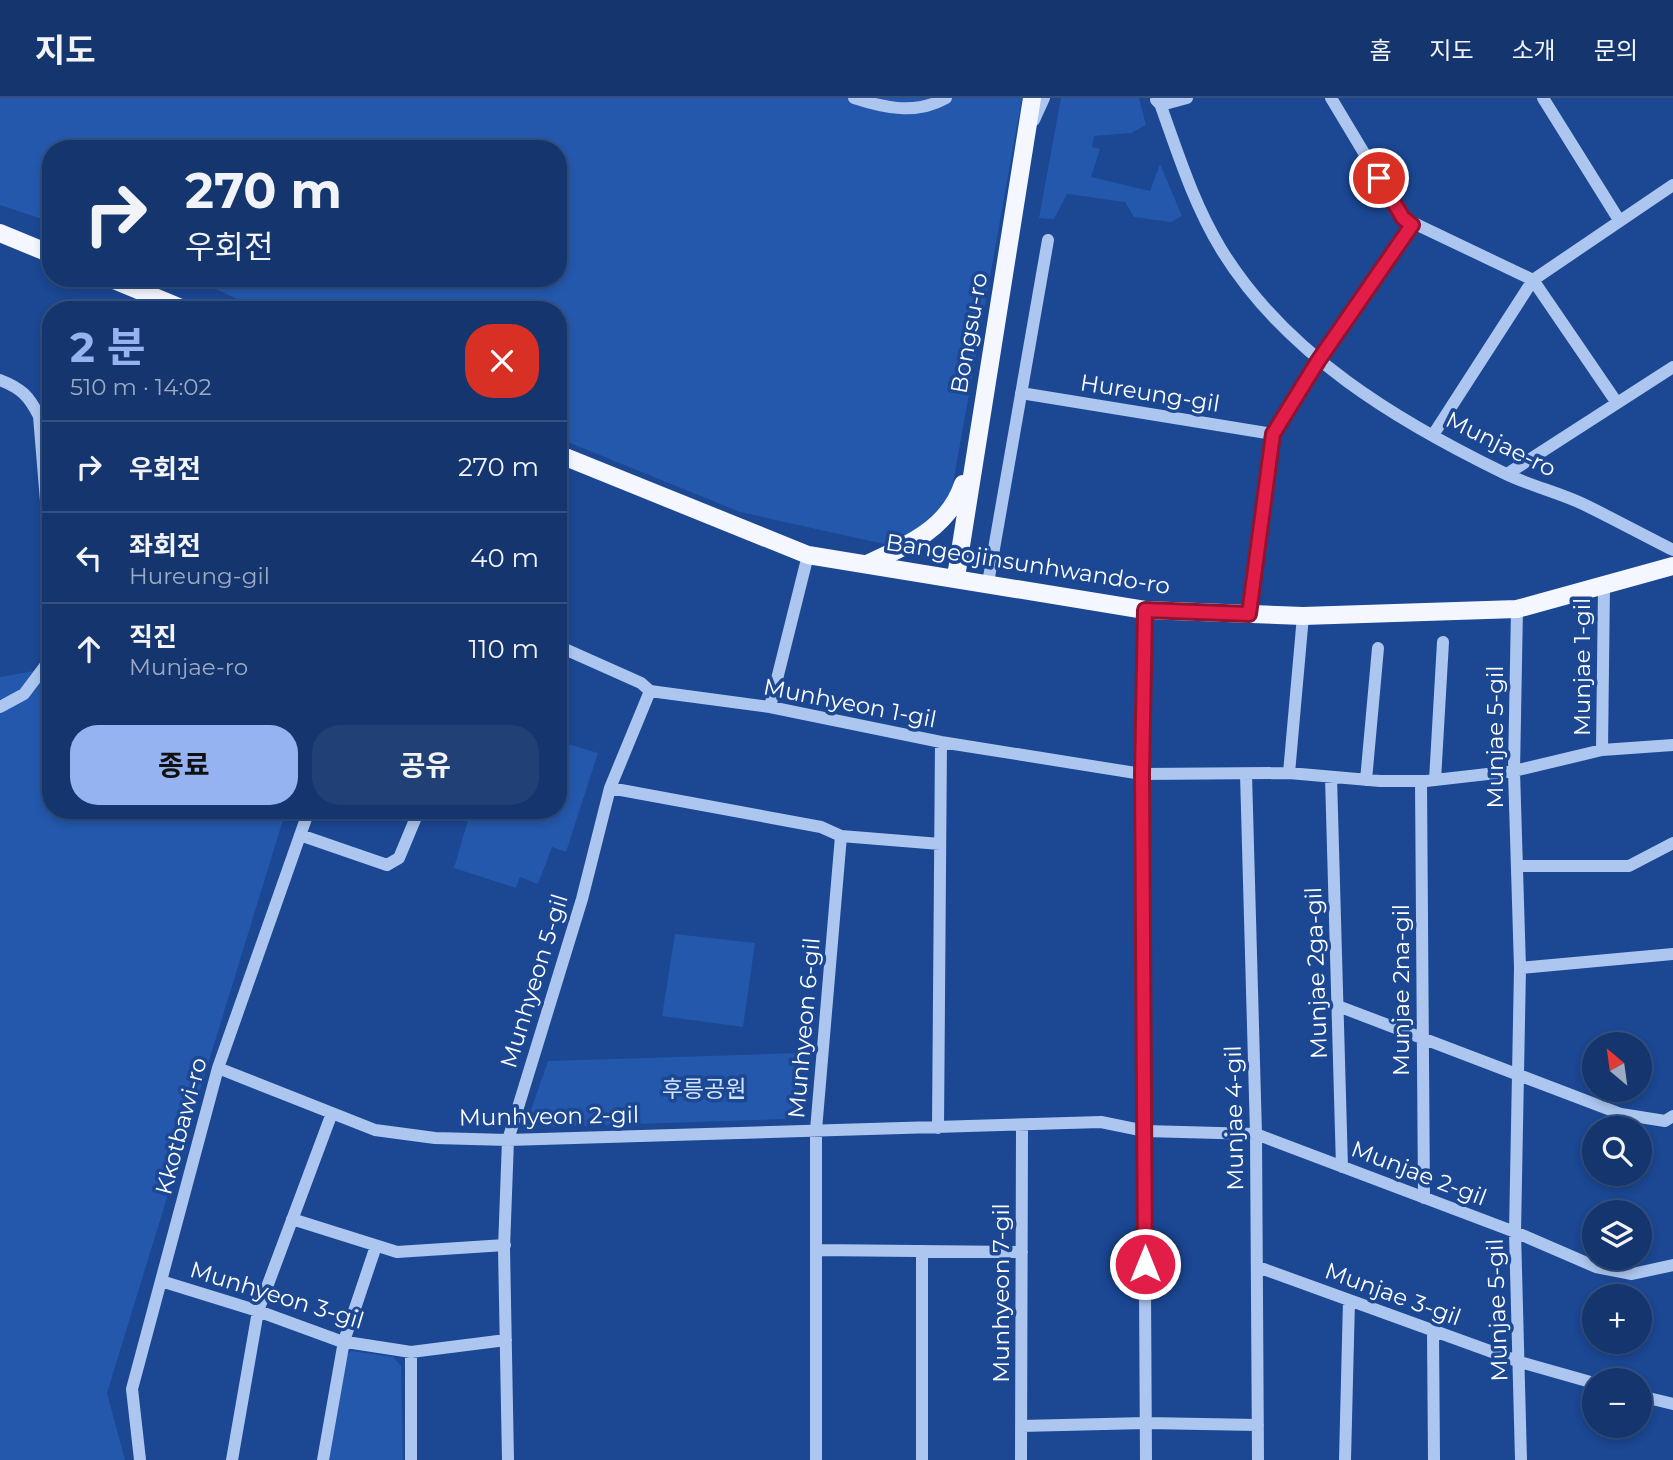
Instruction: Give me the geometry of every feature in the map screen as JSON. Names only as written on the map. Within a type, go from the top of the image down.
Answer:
[{"type":"main road","name":"Bongsu-ro","points":[[956,577],[1032,98]]},
{"type":"main road","points":[[0,233],[42,250]]},
{"type":"main road","points":[[131,287],[164,301]]},
{"type":"main road","points":[[867,564],[936,527],[959,498],[974,451]]},
{"type":"main road","name":"Bangeojinsunhwando-ro","points":[[567,458],[808,555],[956,577],[1145,610],[1303,616],[1517,609],[1673,566]]},
{"type":"street","points":[[854,98],[888,108],[930,107],[946,98]]},
{"type":"street","points":[[1025,145],[1044,98]]},
{"type":"street","points":[[1158,100],[1187,98]]},
{"type":"street","points":[[1331,98],[1403,218],[1412,225],[1534,280],[1617,403]]},
{"type":"street","points":[[1543,98],[1619,220]]},
{"type":"street","name":"Munjae-ro","points":[[1158,100],[1185,179],[1222,250],[1264,307],[1318,361],[1433,435],[1507,474],[1581,503],[1673,550]]},
{"type":"street","points":[[1433,435],[1534,280],[1673,185]]},
{"type":"street","points":[[1249,614],[1273,434],[1318,361],[1412,225]]},
{"type":"street","points":[[988,583],[1048,240]]},
{"type":"street","points":[[1507,474],[1673,367]]},
{"type":"street","points":[[0,380],[15,386],[30,397],[39,416],[42,452]]},
{"type":"street","name":"Hureung-gil","points":[[1021,393],[1273,434]]},
{"type":"street","points":[[769,707],[808,555]]},
{"type":"street","name":"Munjae 1-gil","points":[[1602,750],[1604,585]]},
{"type":"street","name":"Munjae 5-gil","points":[[1517,609],[1514,771],[1520,968],[1515,1232],[1521,1460]]},
{"type":"street","points":[[1145,610],[1142,774],[1146,1460]]},
{"type":"street","points":[[1289,773],[1303,616]]},
{"type":"street","points":[[1435,780],[1443,642]]},
{"type":"street","points":[[1366,780],[1378,648]]},
{"type":"street","name":"Munhyeon 1-gil","points":[[567,650],[641,683],[650,691],[769,707],[941,742],[1142,774]]},
{"type":"street","points":[[0,707],[24,694],[42,670]]},
{"type":"street","name":"Munhyeon 5-gil","points":[[508,1460],[505,1245],[508,1140],[582,899],[610,788],[650,691]]},
{"type":"street","points":[[937,1128],[941,742]]},
{"type":"street","name":"Munjae 1-gil","points":[[1142,774],[1289,773],[1366,780],[1421,781],[1514,771],[1602,750],[1673,745]]},
{"type":"street","name":"Munjae 4-gil","points":[[1246,775],[1256,1134],[1258,1460]]},
{"type":"street","name":"Munjae 2ga-gil","points":[[1331,777],[1342,1167]]},
{"type":"street","name":"Munjae 2na-gil","points":[[1421,781],[1424,1198]]},
{"type":"street","points":[[610,788],[821,827],[841,836],[940,844]]},
{"type":"street","name":"Kkotbawi-ro","points":[[140,1460],[132,1389],[218,1068],[306,819]]},
{"type":"street","points":[[300,835],[387,865],[399,858],[415,819]]},
{"type":"street","name":"Munhyeon 6-gil","points":[[816,1460],[816,1130],[841,836]]},
{"type":"street","points":[[1517,866],[1629,866],[1673,844]]},
{"type":"street","points":[[1520,968],[1673,954]]},
{"type":"street","points":[[1338,1006],[1621,1114],[1665,1121],[1673,1116]]},
{"type":"street","name":"Munhyeon 2-gil","points":[[218,1068],[374,1130],[435,1138],[508,1140],[1101,1122],[1145,1131]]},
{"type":"street","points":[[232,1460],[258,1311],[332,1113]]},
{"type":"street","name":"Munhyeon 7-gil","points":[[1021,1460],[1022,1126]]},
{"type":"street","name":"Munjae 2-gil","points":[[1145,1131],[1256,1134],[1515,1232],[1596,1266],[1632,1274],[1673,1265]]},
{"type":"street","points":[[292,1219],[397,1252],[505,1245]]},
{"type":"street","points":[[323,1460],[344,1341],[376,1246]]},
{"type":"street","points":[[816,1250],[1022,1252]]},
{"type":"street","points":[[922,1251],[922,1460]]},
{"type":"street","name":"Munjae 3-gil","points":[[1258,1267],[1520,1362],[1582,1380]]},
{"type":"street","name":"Munhyeon 3-gil","points":[[161,1281],[344,1341],[411,1352],[506,1340]]},
{"type":"street","points":[[1345,1460],[1349,1300]]},
{"type":"street","points":[[1433,1331],[1434,1460]]},
{"type":"street","points":[[411,1352],[411,1460]]},
{"type":"street","points":[[1652,1399],[1673,1404]]},
{"type":"street","points":[[1021,1426],[1146,1423],[1258,1425]]},
{"type":"green space","points":[[0,98],[1022,98],[950,500],[926,531],[884,544],[740,512],[567,442],[567,301],[242,301],[211,287],[567,287],[567,140],[42,140],[42,219],[0,205]]},
{"type":"green space","points":[[1061,98],[1139,98],[1146,125],[1131,133],[1094,136],[1092,147],[1100,149],[1091,177],[1150,191],[1160,164],[1182,216],[1171,222],[1134,217],[1125,202],[1067,194],[1054,219],[1039,218]]},
{"type":"green space","points":[[42,670],[42,819],[283,819],[107,1393],[125,1460],[0,1460],[0,677]]},
{"type":"green space","points":[[567,744],[598,753],[566,852],[552,847],[538,884],[520,877],[516,888],[454,868],[468,819],[567,819]]},
{"type":"green space","points":[[675,934],[755,943],[743,1027],[662,1016]]},
{"type":"green space","name":"후릉공원","points":[[800,1053],[797,1109],[785,1119],[545,1127],[537,1123],[531,1110],[548,1061]]},
{"type":"green space","points":[[351,1351],[393,1357],[401,1366],[403,1460],[329,1460],[343,1359]]},
{"type":"route","points":[[1145,1264],[1142,774],[1145,610],[1249,614],[1273,434],[1318,361],[1412,225],[1403,218],[1379,178]]}]
